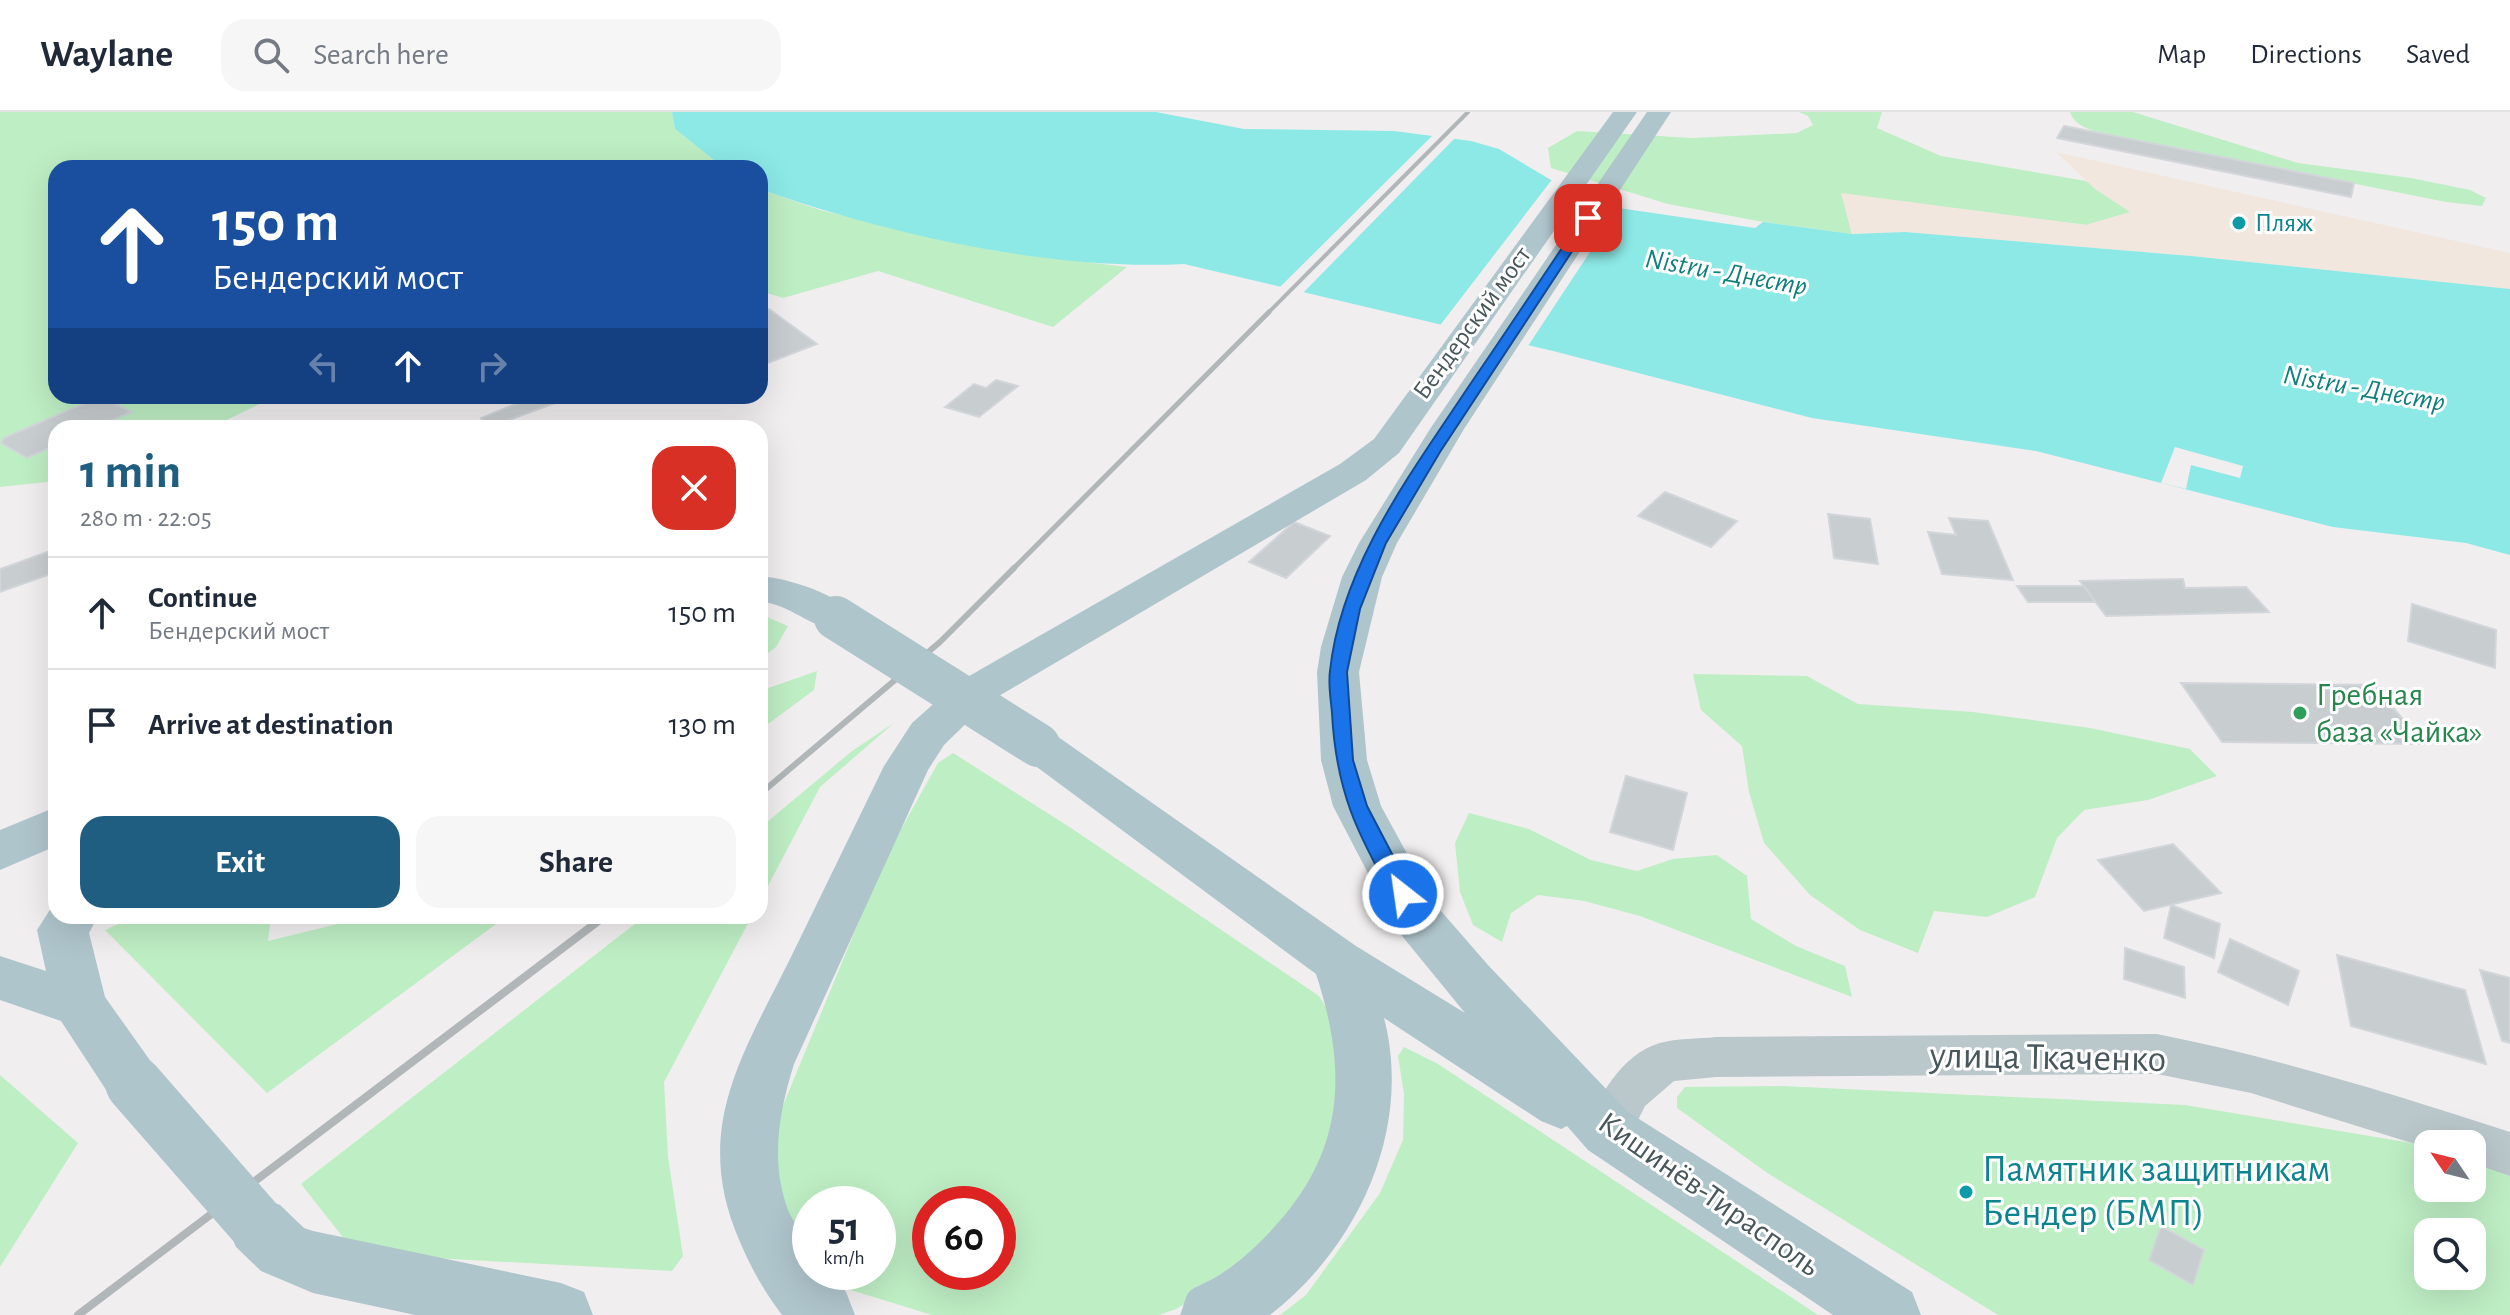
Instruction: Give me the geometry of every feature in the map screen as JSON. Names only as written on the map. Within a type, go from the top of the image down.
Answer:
[{"type":"main road","name":"Бендерский мост","points":[[1425,424],[1625,112]]},
{"type":"main road","name":"Бендерский мост","points":[[1425,424],[1659,112]]},
{"type":"main road","name":"Кишинёв-Тирасполь","points":[[1425,424],[1352,609],[1338,672],[1344,760],[1357,806],[1381,856],[1416,917],[1469,981],[1608,1131],[1889,1315]]},
{"type":"main road","points":[[823,1315],[783,1267],[765,1232],[747,1168],[747,1130],[754,1095],[766,1064],[907,766],[928,734],[972,693],[1353,472],[1387,446],[1425,424]]},
{"type":"main road","points":[[768,589],[780,590],[836,618],[1038,745],[1338,961],[1449,1034],[1608,1131]]},
{"type":"main road","points":[[0,851],[48,829]]},
{"type":"main road","points":[[67,924],[63,930],[80,1005],[134,1084],[258,1226],[283,1250],[313,1262],[561,1315]]},
{"type":"main road","points":[[1212,1315],[1235,1304],[1295,1252],[1340,1186],[1363,1116],[1361,1037],[1338,961]]},
{"type":"main road","points":[[0,978],[80,1005]]},
{"type":"street","name":"улица Ткаченко","points":[[1608,1131],[1629,1091],[1663,1062],[1716,1057],[2157,1054],[2266,1077],[2357,1103],[2510,1154]]},
{"type":"green space","points":[[0,112],[672,112],[675,129],[714,160],[48,160],[48,404],[260,404],[226,420],[48,420],[48,482],[0,487]]},
{"type":"green space","points":[[1799,112],[1882,112],[1877,128],[1941,156],[2086,181],[2131,212],[2086,225],[1842,194],[1852,234],[1763,222],[1668,204],[1551,168],[1548,148],[1577,131],[1692,138],[1797,133],[1813,125],[1808,116]]},
{"type":"green space","points":[[2070,112],[2133,112],[2298,163],[2411,178],[2470,190],[2486,198],[2482,206],[2446,202],[2105,134],[2080,124]]},
{"type":"green space","points":[[768,192],[820,210],[996,251],[1127,267],[1053,327],[878,271],[783,298],[768,293]]},
{"type":"green space","points":[[768,617],[788,626],[776,647],[768,653]]},
{"type":"green space","points":[[817,671],[814,690],[768,724],[768,688]]},
{"type":"green space","points":[[1693,674],[1807,676],[1858,704],[1973,712],[2090,728],[2190,749],[2217,776],[2148,800],[2084,810],[2057,838],[2035,897],[1987,917],[1934,911],[1918,953],[1860,930],[1810,895],[1764,843],[1749,792],[1742,746],[1701,710]]},
{"type":"green space","points":[[894,723],[820,787],[768,886],[768,821],[852,751]]},
{"type":"green space","points":[[953,753],[1071,828],[1319,996],[1332,1017],[1345,1056],[1334,1163],[1256,1262],[1176,1309],[1159,1315],[932,1315],[851,1290],[896,1290],[896,1186],[792,1186],[792,1223],[785,1214],[768,1142],[885,858],[938,763]]},
{"type":"green space","points":[[1469,813],[1529,829],[1591,860],[1637,871],[1673,859],[1717,855],[1747,876],[1751,919],[1796,946],[1845,966],[1852,997],[1640,916],[1584,901],[1538,895],[1511,913],[1502,942],[1473,925],[1460,892],[1455,843]]},
{"type":"green space","points":[[118,924],[270,924],[268,941],[337,924],[496,924],[267,1093],[105,930]]},
{"type":"green space","points":[[635,924],[748,924],[664,1082],[668,1157],[683,1256],[672,1271],[378,1255],[349,1245],[301,1184]]},
{"type":"green space","points":[[1404,1047],[1438,1064],[1818,1315],[1280,1315],[1306,1295],[1380,1193],[1403,1140],[1404,1094],[1398,1056]]},
{"type":"green space","points":[[0,1075],[78,1143],[0,1267]]},
{"type":"green space","points":[[1782,1086],[2185,1105],[2414,1143],[2414,1202],[2486,1202],[2486,1167],[2510,1176],[2510,1315],[1998,1315],[1766,1172],[1677,1108],[1677,1097],[1685,1087]]},
{"type":"sand","name":"Пляж","points":[[2056,152],[2510,253],[2510,289],[2191,256],[1905,232],[1852,234],[1841,193],[2086,225],[2130,212],[2095,189]]},
{"type":"water","name":"Nistru - Днестр","points":[[672,112],[1156,112],[1244,129],[1394,131],[1471,141],[1499,149],[1551,180],[1605,206],[1755,228],[1763,222],[1852,234],[1905,232],[2191,256],[2510,289],[2510,555],[2466,543],[2333,527],[2036,451],[1812,418],[1553,351],[1184,264],[1079,262],[969,246],[915,234],[861,221],[768,192],[768,160],[714,160],[675,129]]},
{"type":"pier","points":[[1436,132],[1458,135],[1300,296],[1277,290]]},
{"type":"pier","points":[[1554,177],[1606,202],[1621,205],[1526,349],[1438,328]]},
{"type":"pier","points":[[2175,447],[2243,466],[2240,478],[2191,465],[2186,489],[2161,483]]},
{"type":"building","points":[[2064,126],[2354,183],[2351,197],[2057,138]]},
{"type":"building","points":[[769,309],[817,344],[768,363]]},
{"type":"building","points":[[996,380],[1018,386],[979,417],[945,407],[974,384],[986,388]]},
{"type":"building","points":[[83,404],[116,404],[131,412],[112,420],[48,420],[48,449],[27,458],[1,443],[4,438]]},
{"type":"building","points":[[516,404],[552,404],[509,420],[481,418]]},
{"type":"building","points":[[1665,492],[1737,521],[1711,547],[1638,516]]},
{"type":"building","points":[[1828,514],[1870,519],[1878,564],[1834,558]]},
{"type":"building","points":[[1949,518],[1988,521],[2013,580],[1942,574],[1928,532],[1956,535]]},
{"type":"building","points":[[1294,522],[1330,536],[1286,578],[1249,562]]},
{"type":"building","points":[[48,552],[48,575],[0,592],[0,569]]},
{"type":"building","points":[[2183,579],[2185,588],[2246,587],[2269,612],[2106,616],[2080,581]]},
{"type":"building","points":[[2017,586],[2084,586],[2095,602],[2028,602]]},
{"type":"building","points":[[2412,604],[2496,630],[2495,668],[2408,641]]},
{"type":"building","name":"Гребная база «Чайка»","points":[[2181,683],[2374,685],[2424,744],[2222,742]]},
{"type":"building","points":[[1626,776],[1687,793],[1673,850],[1610,832]]},
{"type":"building","points":[[2173,844],[2221,893],[2144,911],[2098,860]]},
{"type":"building","points":[[2171,905],[2220,924],[2214,958],[2164,938]]},
{"type":"building","points":[[2230,939],[2299,971],[2288,1005],[2218,972]]},
{"type":"building","points":[[2125,948],[2184,967],[2185,998],[2124,979]]},
{"type":"building","points":[[2337,955],[2465,990],[2486,1064],[2351,1026]]},
{"type":"building","points":[[2480,970],[2510,978],[2510,1043],[2502,1041]]},
{"type":"building","points":[[2161,1226],[2204,1250],[2193,1285],[2149,1260]]},
{"type":"railway","points":[[1267,314],[1468,112]]},
{"type":"railway","points":[[1012,570],[1269,312]]},
{"type":"railway","points":[[768,787],[940,642],[1012,570]]},
{"type":"railway","points":[[78,1315],[594,924]]},
{"type":"place","name":"Пляж","points":[[2239,223]]},
{"type":"place","name":"Гребная база «Чайка»","points":[[2300,713]]},
{"type":"place","name":"Памятник защитникам Бендер (БМП)","points":[[1966,1192]]},
{"type":"route","points":[[1403,894],[1357,806],[1344,760],[1338,672],[1352,609],[1362,577],[1378,543],[1447,429],[1588,218]]}]
